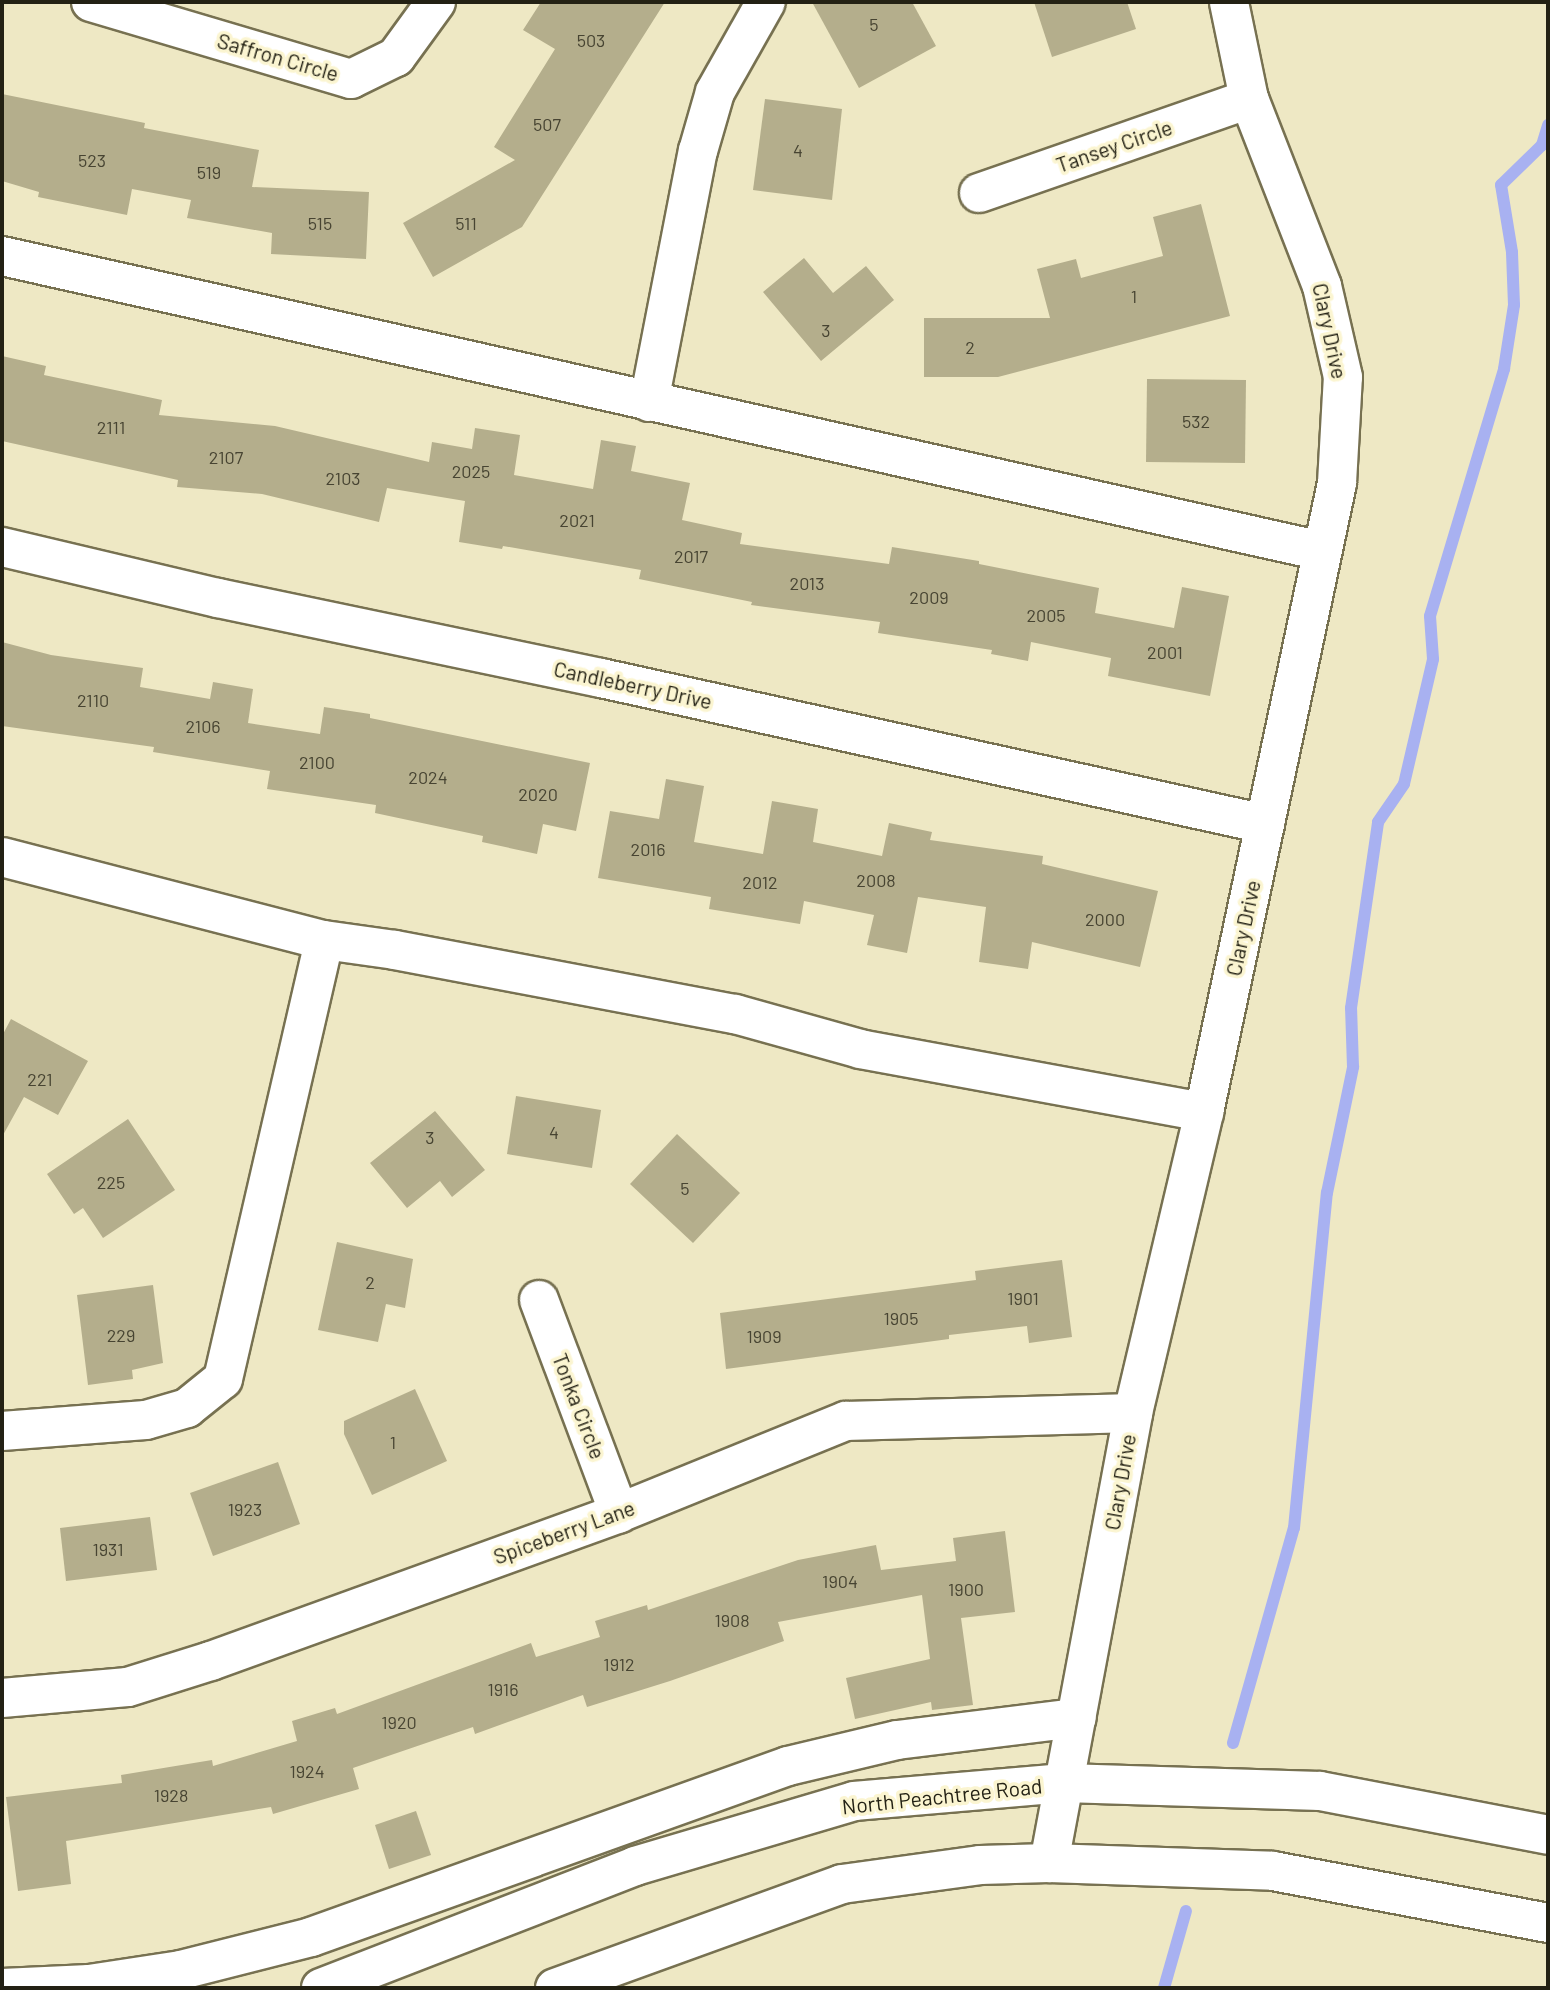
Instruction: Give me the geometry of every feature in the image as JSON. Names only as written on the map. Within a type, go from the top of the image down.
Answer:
[{"type":"street","name":"Saffron Circle","points":[[91,2],[351,79],[396,57],[436,2]]},
{"type":"street","points":[[649,402],[698,151],[712,104],[765,2]]},
{"type":"street","name":"Clary Drive","points":[[1049,1863],[1133,1413],[1204,1112],[1337,483],[1343,377],[1322,286],[1249,99],[1229,2]]},
{"type":"street","name":"Tansey Circle","points":[[979,193],[1249,99]]},
{"type":"street","points":[[2,256],[1322,551]]},
{"type":"street","name":"Candleberry Drive","points":[[2,547],[218,598],[601,678],[1265,824]]},
{"type":"street","points":[[2,858],[324,940],[395,950],[735,1014],[860,1049],[1204,1112]]},
{"type":"street","points":[[2,1431],[146,1420],[187,1408],[223,1379],[324,940]]},
{"type":"street","name":"Tonka Circle","points":[[539,1300],[619,1513]]},
{"type":"street","name":"Spiceberry Lane","points":[[2,1698],[128,1687],[211,1661],[619,1513],[846,1421],[1133,1413]]},
{"type":"street","points":[[2,1988],[89,1984],[181,1970],[311,1937],[788,1766],[897,1740],[1077,1718]]},
{"type":"street","name":"North Peachtree Road","points":[[321,1988],[635,1866],[854,1801],[1064,1783],[1320,1791],[1548,1835]]},
{"type":"street","points":[[555,1988],[842,1884],[980,1865],[1049,1863],[1273,1871],[1548,1923]]},
{"type":"building","points":[[541,2],[665,2],[522,227],[433,277],[403,223],[515,160],[494,147],[555,49],[523,30]]},
{"type":"building","points":[[812,2],[912,2],[936,46],[859,88]]},
{"type":"building","points":[[1034,2],[1127,2],[1136,29],[1052,57]]},
{"type":"building","points":[[2,94],[145,123],[144,128],[259,150],[252,187],[369,192],[366,259],[271,254],[272,233],[187,218],[191,200],[132,189],[127,215],[38,197],[39,192],[2,181]]},
{"type":"building","points":[[765,99],[842,109],[832,200],[753,190]]},
{"type":"building","points":[[1201,204],[1230,316],[998,377],[924,377],[924,318],[1050,318],[1037,269],[1076,259],[1081,278],[1163,256],[1153,217]]},
{"type":"building","points":[[804,258],[833,293],[866,266],[894,300],[821,361],[763,292]]},
{"type":"building","points":[[2,356],[46,366],[44,375],[162,400],[159,415],[275,426],[429,462],[432,442],[472,449],[475,428],[520,435],[514,475],[593,489],[601,440],[636,446],[631,471],[690,483],[682,520],[742,533],[740,544],[889,564],[892,547],[979,561],[979,564],[1099,588],[1095,613],[1174,628],[1182,587],[1229,596],[1210,696],[1108,676],[1111,658],[1031,642],[1028,661],[991,654],[992,650],[878,633],[880,622],[751,605],[752,602],[639,579],[641,570],[503,546],[502,549],[459,542],[465,501],[387,488],[379,522],[262,494],[177,487],[178,480],[2,441]]},
{"type":"building","points":[[1147,379],[1246,380],[1245,463],[1146,462]]},
{"type":"building","points":[[2,642],[51,655],[143,668],[140,687],[210,699],[213,682],[253,689],[248,723],[320,734],[324,707],[370,714],[370,718],[590,763],[576,831],[543,824],[537,854],[482,842],[483,836],[375,813],[376,805],[267,789],[270,771],[153,752],[154,747],[2,726]]},
{"type":"building","points":[[666,779],[704,786],[694,842],[763,854],[772,801],[818,809],[813,842],[882,856],[889,823],[932,832],[930,840],[1043,856],[1042,864],[1158,891],[1140,967],[1032,942],[1028,969],[979,962],[986,907],[918,897],[907,953],[867,945],[874,915],[804,901],[800,924],[709,909],[711,897],[598,878],[610,811],[659,819]]},
{"type":"building","points":[[11,1019],[88,1061],[58,1115],[24,1097],[2,1137],[2,1036]]},
{"type":"building","points":[[516,1096],[601,1110],[592,1168],[507,1154]]},
{"type":"building","points":[[435,1111],[485,1170],[452,1197],[440,1181],[407,1208],[370,1163]]},
{"type":"building","points":[[128,1119],[175,1190],[103,1238],[83,1208],[74,1214],[47,1174]]},
{"type":"building","points":[[677,1134],[740,1193],[693,1243],[630,1184]]},
{"type":"building","points":[[337,1242],[413,1259],[405,1308],[386,1304],[378,1342],[318,1330]]},
{"type":"building","points":[[1062,1260],[1072,1337],[1029,1343],[1027,1326],[949,1335],[949,1339],[726,1369],[720,1313],[976,1280],[975,1271]]},
{"type":"building","points":[[153,1285],[163,1363],[132,1370],[133,1379],[88,1385],[77,1295]]},
{"type":"building","points":[[415,1389],[447,1461],[372,1495],[344,1434],[344,1421]]},
{"type":"building","points":[[278,1462],[300,1524],[213,1556],[190,1493]]},
{"type":"building","points":[[150,1517],[157,1570],[66,1581],[60,1528]]},
{"type":"building","points":[[1005,1531],[1015,1612],[961,1618],[973,1705],[932,1710],[931,1702],[855,1719],[846,1678],[930,1659],[922,1595],[778,1622],[784,1641],[670,1681],[587,1707],[583,1695],[475,1734],[473,1727],[353,1768],[359,1789],[273,1814],[271,1807],[66,1841],[71,1884],[18,1891],[6,1797],[122,1783],[121,1775],[212,1760],[213,1766],[297,1741],[292,1721],[335,1708],[337,1714],[531,1643],[536,1657],[600,1637],[595,1621],[647,1605],[648,1610],[798,1560],[876,1545],[881,1570],[956,1561],[953,1538]]},
{"type":"building","points":[[416,1811],[431,1855],[389,1869],[375,1825]]},
{"type":"waterway","points":[[1233,1743],[1294,1528],[1327,1193],[1353,1067],[1351,1008],[1378,822],[1404,784],[1433,659],[1430,616],[1504,369],[1514,305],[1512,252],[1501,185],[1542,145],[1548,125]]},
{"type":"waterway","points":[[1164,1988],[1186,1911]]}]
